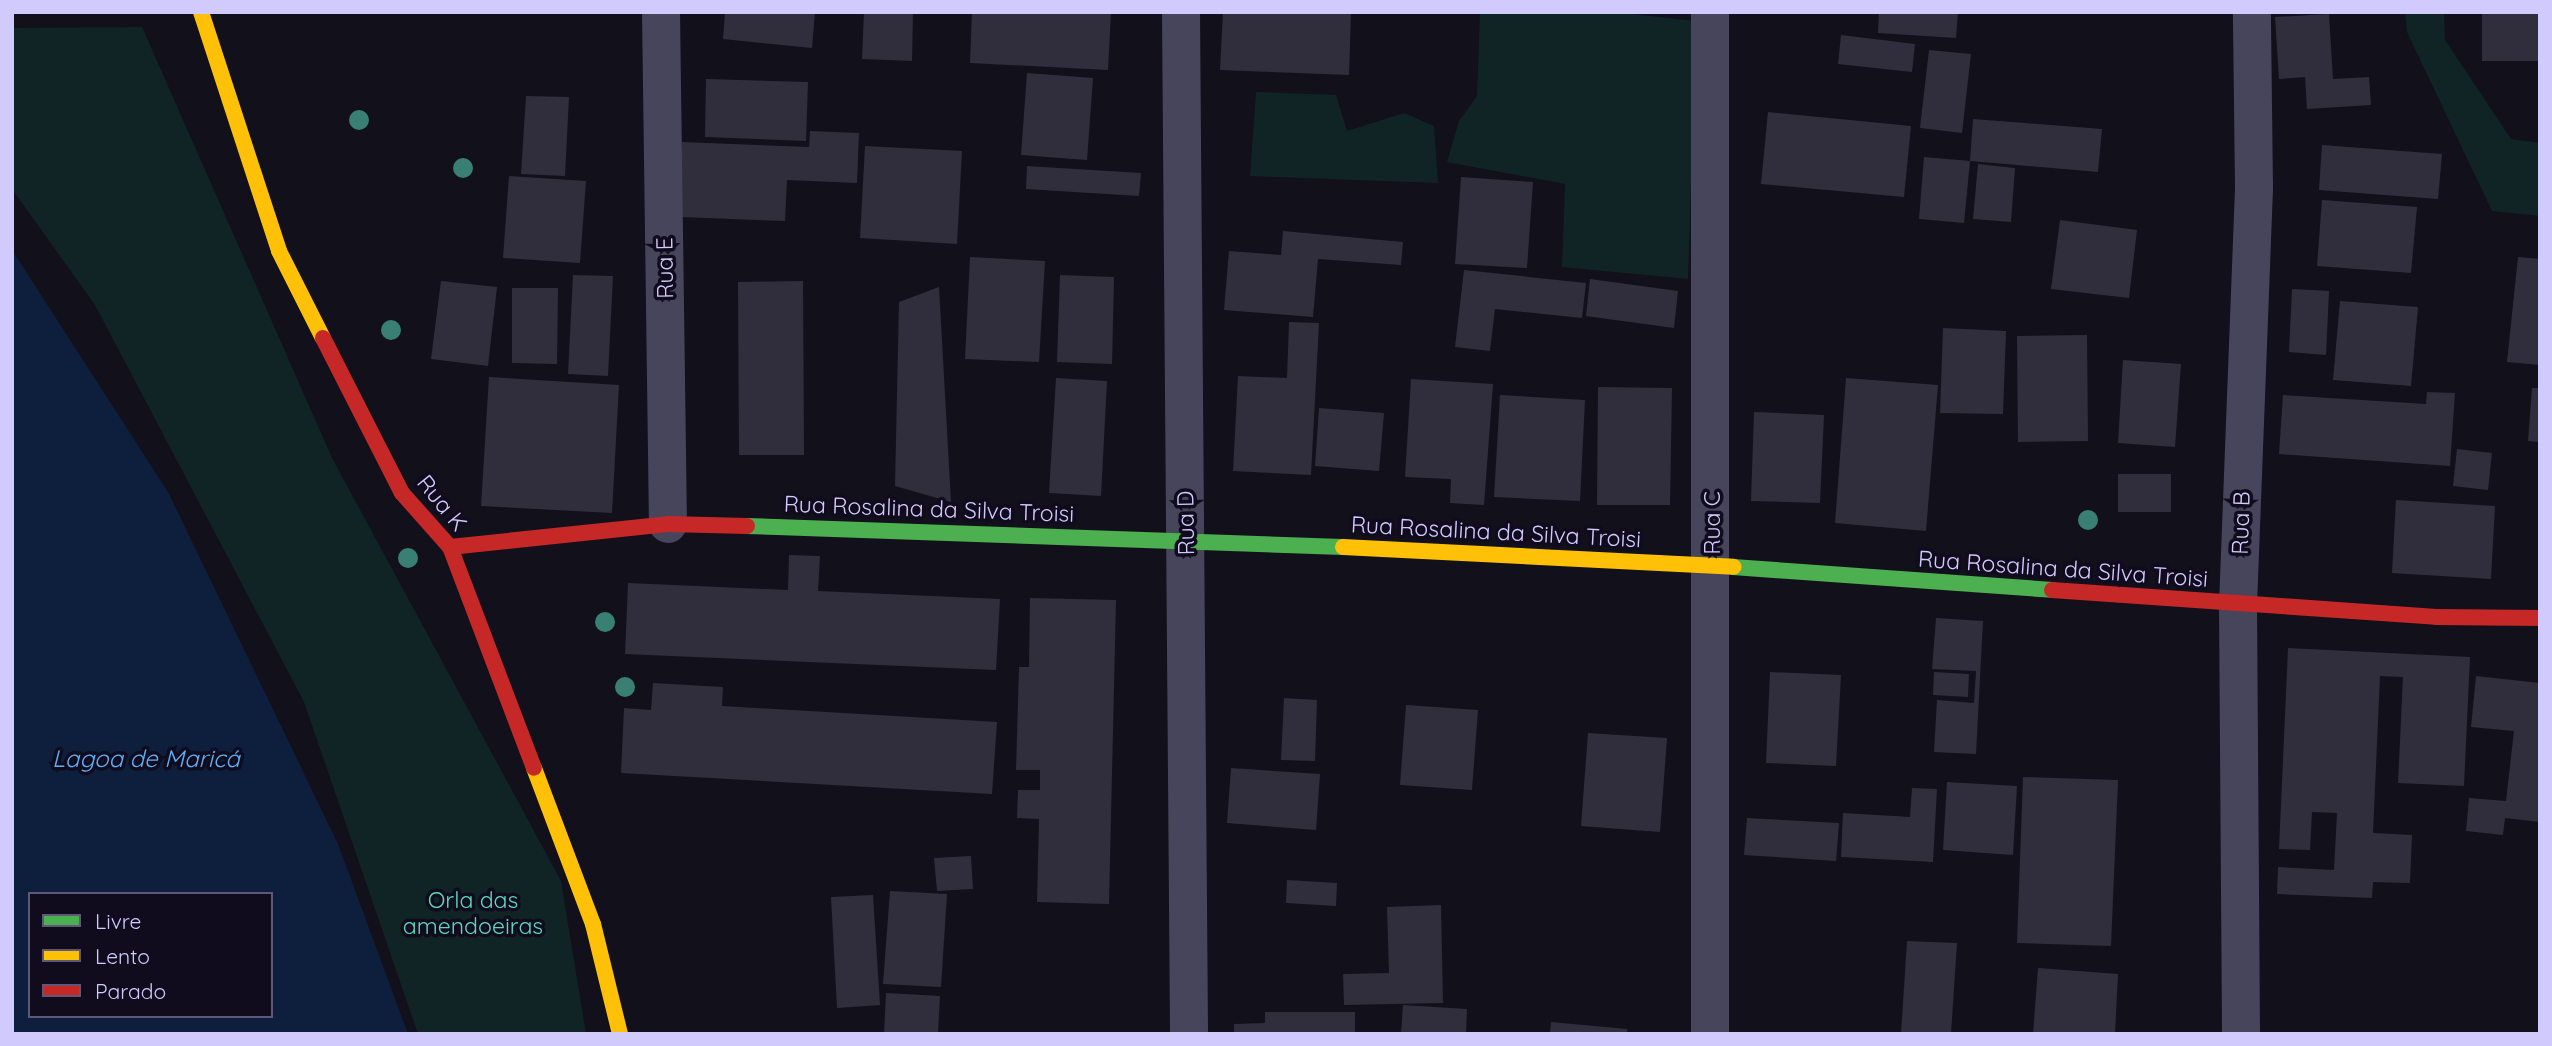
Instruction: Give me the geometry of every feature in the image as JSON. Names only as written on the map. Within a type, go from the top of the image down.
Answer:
[{"type":"street","name":"Rua K","points":[[201,12],[210,28],[279,251],[402,493],[450,547],[593,924],[620,1034]]},
{"type":"street","name":"Rua E","points":[[661,12],[668,524]]},
{"type":"street","name":"Rua D","points":[[1181,12],[1189,1034]]},
{"type":"street","name":"Rua C","points":[[1710,12],[1710,1034]]},
{"type":"street","name":"Rua B","points":[[2241,1034],[2238,605],[2254,187],[2252,12]]},
{"type":"street","name":"Rua Rosalina da Silva Troisi","points":[[450,547],[668,524],[1186,539],[1712,566],[2238,605],[2540,618]]},
{"type":"green space","points":[[1480,12],[1613,12],[1696,21],[1688,279],[1562,267],[1565,184],[1447,162],[1459,121],[1477,96]]},
{"type":"green space","points":[[2405,12],[2444,12],[2445,40],[2511,139],[2540,143],[2540,216],[2492,211],[2407,32]]},
{"type":"green space","name":"Orla das amendoeiras","points":[[142,27],[332,458],[561,881],[586,1034],[418,1034],[304,702],[95,305],[12,189],[12,28]]},
{"type":"green space","points":[[1256,92],[1336,95],[1347,131],[1404,113],[1434,126],[1438,183],[1250,176]]},
{"type":"water","name":"Lagoa de Maricá","points":[[12,250],[168,492],[338,844],[408,1034],[12,1034]]},
{"type":"building","points":[[725,12],[815,12],[812,48],[723,39]]},
{"type":"building","points":[[864,12],[913,12],[912,61],[862,59]]},
{"type":"building","points":[[972,12],[1111,12],[1108,70],[970,63]]},
{"type":"building","points":[[1223,12],[1351,12],[1349,75],[1220,70]]},
{"type":"building","points":[[1879,12],[1958,12],[1956,38],[1878,33]]},
{"type":"building","points":[[2482,12],[2540,12],[2540,61],[2482,61]]},
{"type":"building","points":[[2329,14],[2333,79],[2369,77],[2371,105],[2307,109],[2305,77],[2279,79],[2275,17]]},
{"type":"building","points":[[1841,35],[1915,44],[1912,72],[1838,64]]},
{"type":"building","points":[[1929,50],[1971,54],[1962,133],[1920,128]]},
{"type":"building","points":[[1027,73],[1093,78],[1087,160],[1021,155]]},
{"type":"building","points":[[706,79],[808,82],[806,141],[705,137]]},
{"type":"building","points":[[526,96],[569,97],[565,176],[521,174]]},
{"type":"building","points":[[1768,112],[1911,126],[1904,197],[1761,184]]},
{"type":"building","points":[[1973,119],[2102,129],[2098,172],[1970,161]]},
{"type":"building","points":[[810,131],[859,133],[857,183],[787,180],[785,221],[679,217],[682,142],[809,147]]},
{"type":"building","points":[[2322,145],[2442,154],[2438,199],[2319,190]]},
{"type":"building","points":[[865,146],[962,151],[957,244],[860,238]]},
{"type":"building","points":[[1924,157],[1970,161],[1964,223],[1919,219]]},
{"type":"building","points":[[1978,164],[2015,168],[2011,222],[1973,219]]},
{"type":"building","points":[[1027,166],[1141,173],[1139,196],[1026,189]]},
{"type":"building","points":[[509,176],[586,181],[580,263],[503,258]]},
{"type":"building","points":[[1461,177],[1533,182],[1527,268],[1455,264]]},
{"type":"building","points":[[2322,200],[2417,207],[2411,273],[2317,266]]},
{"type":"building","points":[[2060,220],[2137,230],[2129,298],[2051,289]]},
{"type":"building","points":[[1283,231],[1403,242],[1401,265],[1318,259],[1313,317],[1224,310],[1229,251],[1281,255]]},
{"type":"building","points":[[970,257],[1045,261],[1039,362],[965,359]]},
{"type":"building","points":[[2518,257],[2540,259],[2540,365],[2507,362]]},
{"type":"building","points":[[1464,270],[1586,283],[1582,318],[1495,309],[1490,351],[1455,347]]},
{"type":"building","points":[[573,275],[613,276],[608,376],[568,374]]},
{"type":"building","points":[[1060,275],[1114,277],[1112,364],[1057,362]]},
{"type":"building","points":[[1590,279],[1678,291],[1674,328],[1586,316]]},
{"type":"building","points":[[441,281],[497,287],[488,366],[431,359]]},
{"type":"building","points":[[803,281],[804,455],[739,455],[738,282]]},
{"type":"building","points":[[939,287],[951,502],[895,486],[899,302]]},
{"type":"building","points":[[512,288],[558,288],[557,364],[512,363]]},
{"type":"building","points":[[2292,289],[2329,291],[2326,355],[2289,352]]},
{"type":"building","points":[[2340,301],[2418,307],[2411,386],[2333,380]]},
{"type":"building","points":[[1289,322],[1319,323],[1311,475],[1233,471],[1238,376],[1287,378]]},
{"type":"building","points":[[1943,328],[2006,331],[2003,414],[1940,413]]},
{"type":"building","points":[[2087,335],[2088,441],[2018,442],[2017,336]]},
{"type":"building","points":[[2123,360],[2181,364],[2175,447],[2118,443]]},
{"type":"building","points":[[489,377],[619,385],[612,513],[481,506]]},
{"type":"building","points":[[1056,378],[1107,381],[1101,496],[1049,493]]},
{"type":"building","points":[[1846,378],[1938,385],[1926,531],[1835,523]]},
{"type":"building","points":[[1411,379],[1493,384],[1484,505],[1450,503],[1451,479],[1405,477]]},
{"type":"building","points":[[1598,387],[1672,388],[1670,505],[1597,505]]},
{"type":"building","points":[[2532,388],[2540,388],[2540,442],[2528,441]]},
{"type":"building","points":[[2427,392],[2455,393],[2450,466],[2279,454],[2283,395],[2426,404]]},
{"type":"building","points":[[1500,395],[1585,400],[1580,501],[1494,497]]},
{"type":"building","points":[[1319,408],[1384,413],[1379,471],[1315,466]]},
{"type":"building","points":[[1754,412],[1824,415],[1820,503],[1751,501]]},
{"type":"building","points":[[2457,449],[2492,453],[2488,490],[2453,486]]},
{"type":"building","points":[[2118,474],[2171,474],[2171,512],[2118,512]]},
{"type":"building","points":[[2396,500],[2495,506],[2491,579],[2392,573]]},
{"type":"building","points":[[789,555],[820,556],[818,591],[1000,599],[996,670],[625,654],[628,583],[788,590]]},
{"type":"building","points":[[1030,598],[1116,600],[1109,904],[1037,902],[1039,819],[1017,818],[1018,790],[1040,790],[1040,770],[1016,770],[1019,667],[1029,667]]},
{"type":"building","points":[[1936,618],[1983,621],[1976,754],[1934,752],[1937,700],[1974,703],[1976,671],[1932,669]]},
{"type":"building","points":[[2288,648],[2470,657],[2464,786],[2398,783],[2403,677],[2380,676],[2373,833],[2412,835],[2410,883],[2373,882],[2372,898],[2277,894],[2278,867],[2334,870],[2337,813],[2312,812],[2310,850],[2279,849]]},
{"type":"building","points":[[1770,672],[1841,675],[1836,766],[1766,763]]},
{"type":"building","points":[[1934,672],[1969,674],[1968,697],[1933,695]]},
{"type":"building","points":[[2476,676],[2540,683],[2540,822],[2505,818],[2503,835],[2466,831],[2469,798],[2506,801],[2514,731],[2471,727]]},
{"type":"building","points":[[653,683],[723,687],[722,706],[997,722],[992,794],[621,773],[624,708],[651,710]]},
{"type":"building","points":[[1284,698],[1317,700],[1315,761],[1281,760]]},
{"type":"building","points":[[1406,705],[1478,710],[1472,790],[1400,785]]},
{"type":"building","points":[[1588,733],[1667,738],[1660,832],[1581,826]]},
{"type":"building","points":[[1231,768],[1320,774],[1316,830],[1227,823]]},
{"type":"building","points":[[2023,777],[2118,780],[2111,946],[2017,943]]},
{"type":"building","points":[[1947,782],[2017,786],[2013,855],[1943,850]]},
{"type":"building","points":[[1912,788],[1937,789],[1933,862],[1841,857],[1843,813],[1910,817]]},
{"type":"building","points":[[1747,818],[1839,823],[1836,861],[1744,855]]},
{"type":"building","points":[[971,856],[973,889],[937,891],[934,858]]},
{"type":"building","points":[[1287,880],[1337,883],[1336,906],[1286,903]]},
{"type":"building","points":[[890,891],[947,894],[941,987],[883,984]]},
{"type":"building","points":[[873,895],[880,1005],[837,1008],[831,897]]},
{"type":"building","points":[[1441,905],[1443,1003],[1344,1005],[1343,974],[1389,973],[1387,907]]},
{"type":"building","points":[[1907,941],[1957,943],[1951,1034],[1901,1034]]},
{"type":"building","points":[[2038,968],[2118,974],[2115,1034],[2033,1034]]},
{"type":"building","points":[[886,993],[940,996],[938,1034],[884,1034]]},
{"type":"building","points":[[1403,1005],[1467,1009],[1466,1034],[1401,1034]]},
{"type":"building","points":[[1265,1012],[1355,1012],[1355,1034],[1234,1034],[1234,1024],[1265,1023]]},
{"type":"building","points":[[1551,1022],[1627,1029],[1627,1034],[1550,1034]]},
{"type":"traffic: fast","points":[[747,526],[1343,547]]},
{"type":"traffic: fast","points":[[1733,567],[2052,590]]},
{"type":"traffic: slow","points":[[201,12],[279,251],[323,338]]},
{"type":"traffic: slow","points":[[1343,547],[1733,567]]},
{"type":"traffic: slow","points":[[534,768],[593,924],[620,1034]]},
{"type":"traffic: jam","points":[[323,338],[402,493],[450,547],[534,768]]},
{"type":"traffic: jam","points":[[450,547],[668,524],[747,526]]},
{"type":"traffic: jam","points":[[2052,590],[2436,617],[2540,618]]}]
